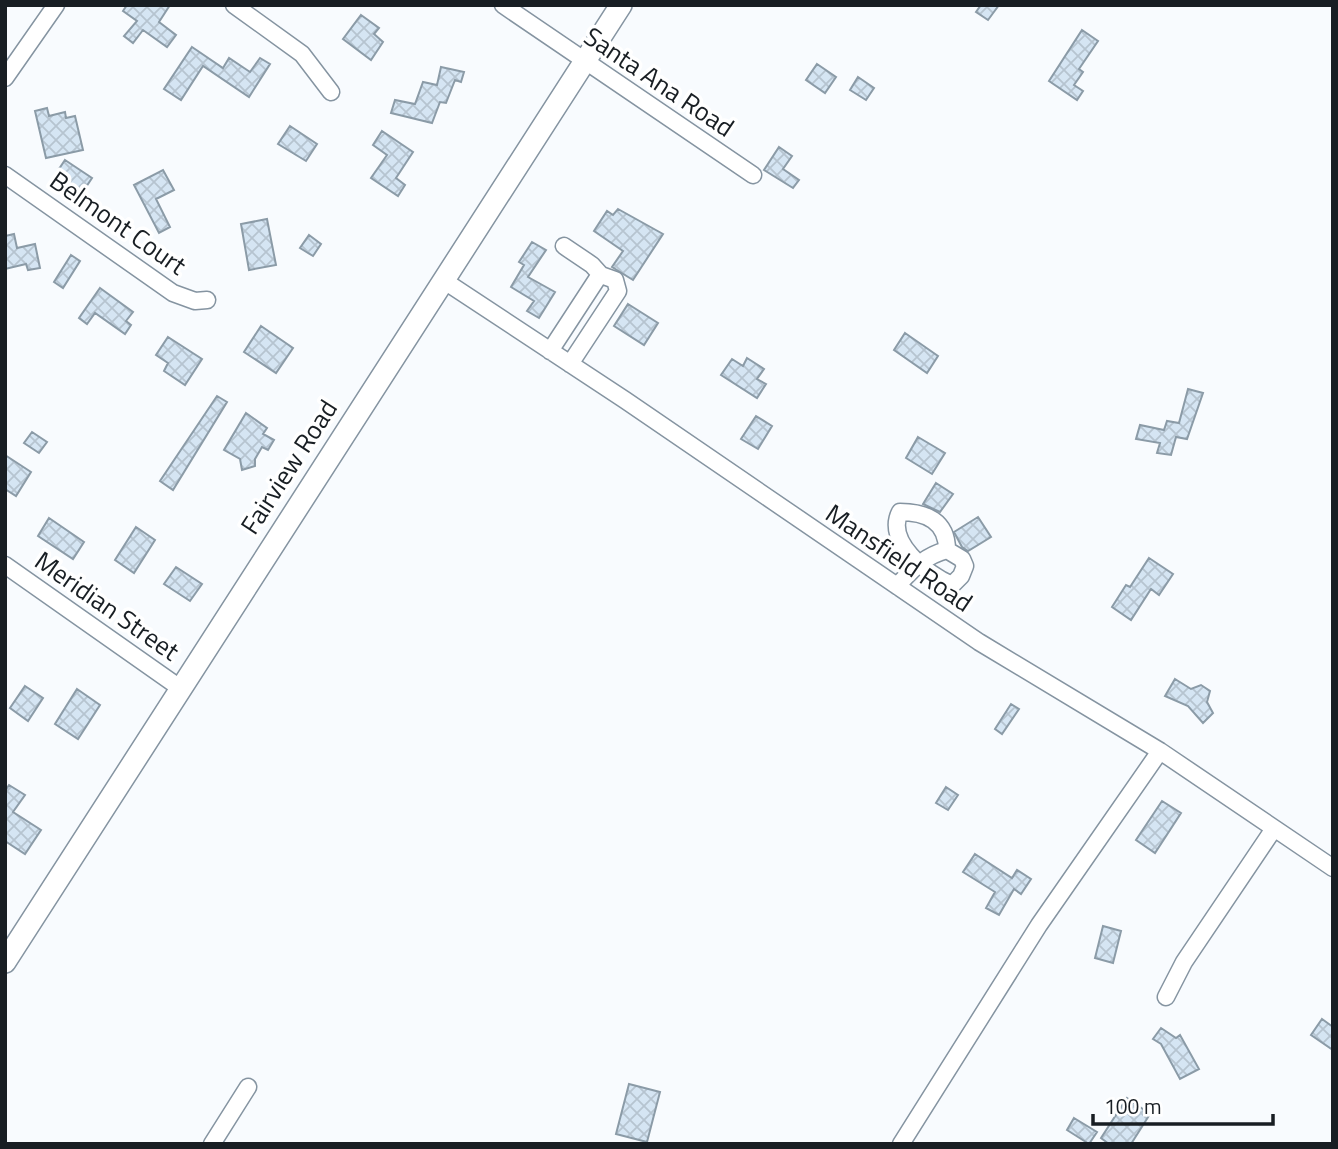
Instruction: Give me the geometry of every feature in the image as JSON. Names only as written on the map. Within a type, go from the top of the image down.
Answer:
[{"type":"main road","name":"Fairview Road","points":[[5,962],[621,5]]},
{"type":"street","points":[[5,78],[56,5]]},
{"type":"street","points":[[234,5],[302,54],[331,92]]},
{"type":"street","name":"Santa Ana Road","points":[[503,5],[753,175]]},
{"type":"street","name":"Belmont Court","points":[[5,175],[173,293],[195,301],[207,300]]},
{"type":"street","points":[[564,246],[592,265],[601,275],[615,280],[618,291],[570,364]]},
{"type":"street","points":[[550,351],[601,275]]},
{"type":"street","name":"Mansfield Road","points":[[443,280],[979,642],[1160,751],[1273,830],[1333,868]]},
{"type":"street","points":[[897,586],[920,562],[927,555],[947,550],[962,559],[965,566],[961,576],[951,585],[929,572],[920,562],[898,541],[894,523],[900,512],[920,512],[936,521],[945,532],[947,550]]},
{"type":"street","name":"Meridian Street","points":[[5,565],[180,688]]},
{"type":"street","points":[[901,1144],[1038,925],[1160,751]]},
{"type":"street","points":[[1166,997],[1184,962],[1273,830]]},
{"type":"street","points":[[212,1144],[248,1087]]},
{"type":"building","points":[[127,5],[170,5],[159,22],[176,35],[167,47],[143,30],[133,43],[124,36],[137,21],[123,11]]},
{"type":"building","points":[[981,5],[999,5],[988,20],[976,12]]},
{"type":"building","points":[[361,15],[379,28],[374,34],[383,42],[371,60],[343,39]]},
{"type":"building","points":[[1082,30],[1098,41],[1079,69],[1083,72],[1074,85],[1083,91],[1077,100],[1049,81]]},
{"type":"building","points":[[192,47],[223,68],[229,58],[250,72],[260,58],[270,64],[249,97],[203,66],[181,100],[164,89]]},
{"type":"building","points":[[817,64],[836,77],[825,93],[806,80]]},
{"type":"building","points":[[441,67],[464,72],[461,82],[455,80],[446,103],[440,102],[432,123],[391,113],[395,100],[415,104],[423,82],[437,85]]},
{"type":"building","points":[[858,77],[874,88],[866,100],[850,90]]},
{"type":"building","points":[[47,108],[49,116],[65,112],[66,118],[75,116],[83,150],[46,158],[35,111]]},
{"type":"building","points":[[290,126],[317,144],[306,161],[278,144]]},
{"type":"building","points":[[382,131],[413,152],[396,178],[405,185],[398,196],[371,178],[387,155],[373,145]]},
{"type":"building","points":[[779,147],[792,156],[783,169],[799,180],[793,188],[764,170]]},
{"type":"building","points":[[65,160],[92,178],[78,199],[51,181]]},
{"type":"building","points":[[163,170],[174,190],[156,199],[170,227],[159,233],[134,185]]},
{"type":"building","points":[[618,209],[663,234],[633,280],[612,267],[623,251],[594,231],[607,211],[613,215]]},
{"type":"building","points":[[267,219],[276,265],[249,270],[241,224]]},
{"type":"building","points":[[14,234],[17,248],[35,244],[40,268],[28,270],[26,264],[5,269],[5,236]]},
{"type":"building","points":[[309,235],[321,244],[313,256],[300,248]]},
{"type":"building","points":[[532,242],[546,250],[528,277],[555,292],[539,318],[527,311],[534,301],[511,287],[524,265],[519,262]]},
{"type":"building","points":[[71,255],[80,261],[63,288],[54,282]]},
{"type":"building","points":[[100,288],[133,312],[126,321],[131,325],[125,334],[95,313],[87,324],[79,318]]},
{"type":"building","points":[[628,304],[658,323],[644,345],[614,326]]},
{"type":"building","points":[[261,326],[293,348],[276,373],[244,352]]},
{"type":"building","points":[[905,333],[938,356],[927,373],[894,350]]},
{"type":"building","points":[[168,337],[202,359],[185,385],[164,371],[168,363],[156,355]]},
{"type":"building","points":[[747,358],[764,369],[757,379],[766,384],[757,398],[721,375],[732,359],[743,366]]},
{"type":"building","points":[[1188,389],[1203,393],[1187,439],[1176,437],[1171,455],[1157,453],[1160,443],[1136,439],[1140,425],[1164,430],[1167,421],[1179,423]]},
{"type":"building","points":[[217,396],[227,402],[173,490],[160,481]]},
{"type":"building","points":[[246,413],[267,428],[263,434],[274,440],[268,450],[262,447],[255,459],[255,466],[242,470],[240,459],[224,450]]},
{"type":"building","points":[[756,416],[772,426],[758,449],[741,439]]},
{"type":"building","points":[[32,432],[47,442],[39,453],[24,443]]},
{"type":"building","points":[[918,437],[945,453],[932,474],[906,458]]},
{"type":"building","points":[[5,455],[31,472],[16,496],[5,489]]},
{"type":"building","points":[[936,483],[953,494],[940,512],[923,504]]},
{"type":"building","points":[[978,517],[991,537],[968,551],[962,547],[954,532]]},
{"type":"building","points":[[49,518],[84,542],[73,559],[38,536]]},
{"type":"building","points":[[136,527],[155,540],[134,573],[115,560]]},
{"type":"building","points":[[1149,558],[1173,574],[1159,595],[1151,589],[1131,620],[1112,607],[1126,585],[1130,587]]},
{"type":"building","points":[[176,567],[202,584],[190,601],[164,584]]},
{"type":"building","points":[[1175,679],[1191,689],[1201,685],[1210,691],[1207,702],[1213,713],[1203,723],[1188,706],[1165,696]]},
{"type":"building","points":[[25,686],[43,698],[28,721],[10,708]]},
{"type":"building","points":[[77,689],[100,705],[78,739],[55,724]]},
{"type":"building","points":[[1011,704],[1019,709],[1002,734],[995,729]]},
{"type":"building","points":[[9,785],[25,795],[13,812],[41,830],[25,854],[5,841],[5,791]]},
{"type":"building","points":[[946,787],[958,795],[948,810],[936,803]]},
{"type":"building","points":[[1162,801],[1181,813],[1155,853],[1136,840]]},
{"type":"building","points":[[975,854],[1012,878],[1017,870],[1031,879],[1021,894],[1014,889],[999,915],[986,908],[995,892],[963,872]]},
{"type":"building","points":[[1103,926],[1121,931],[1113,963],[1095,958]]},
{"type":"building","points":[[1322,1019],[1333,1027],[1333,1050],[1311,1035]]},
{"type":"building","points":[[1161,1028],[1176,1038],[1180,1035],[1199,1069],[1180,1079],[1161,1044],[1153,1039]]},
{"type":"building","points":[[629,1084],[660,1092],[647,1142],[616,1134]]},
{"type":"building","points":[[1127,1098],[1150,1114],[1131,1144],[1109,1144],[1101,1138]]},
{"type":"building","points":[[1074,1118],[1097,1132],[1089,1144],[1067,1130]]}]
